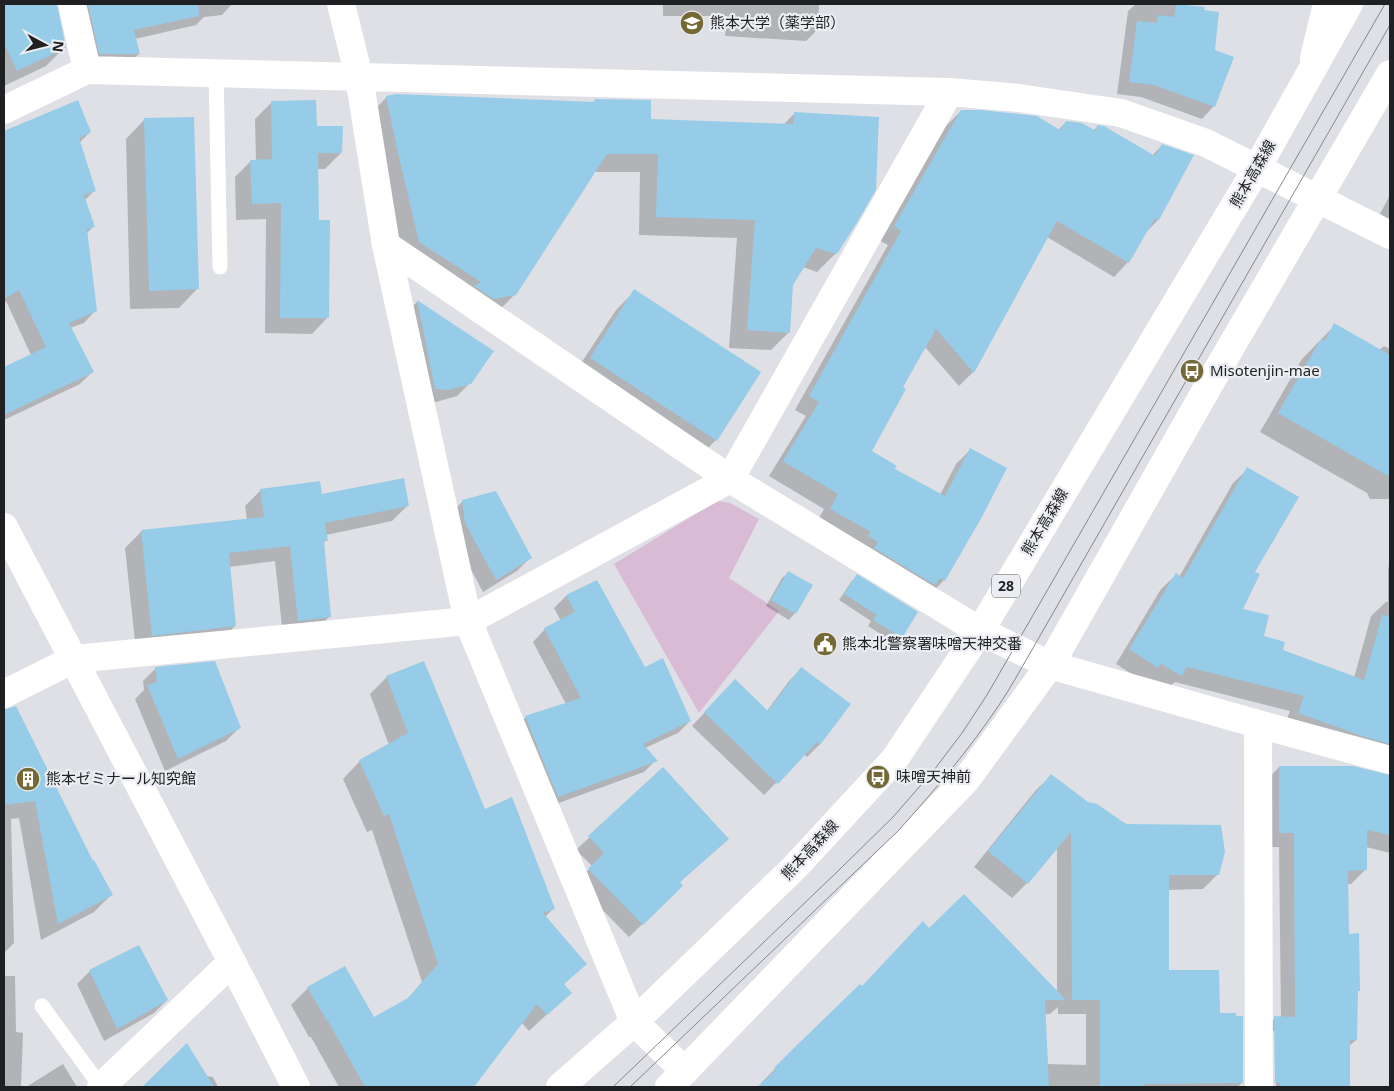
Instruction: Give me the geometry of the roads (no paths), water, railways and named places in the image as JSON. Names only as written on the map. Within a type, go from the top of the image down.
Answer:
[{"type":"street","points":[[72,4],[87,70]]},
{"type":"street","points":[[342,4],[359,77],[386,245],[468,621],[634,1022],[677,1079],[966,780],[1050,665],[1214,376],[1390,74]]},
{"type":"street","points":[[1311,72],[1327,4]]},
{"type":"street","name":"熊本高森線","points":[[560,1087],[634,1022],[794,868],[894,760],[980,631],[1257,168],[1349,4]]},
{"type":"street","points":[[4,110],[87,70],[949,92],[1019,98],[1121,113],[1206,143],[1390,235]]},
{"type":"street","points":[[4,694],[74,660],[468,621],[730,479],[949,92]]},
{"type":"street","points":[[386,245],[730,479],[980,631],[1050,665],[1390,760]]},
{"type":"street","points":[[4,528],[296,1087]]},
{"type":"street","points":[[1258,724],[1260,1087]]},
{"type":"street","points":[[101,1087],[232,962]]},
{"type":"lane","points":[[216,73],[220,267]]},
{"type":"lane","points":[[42,1006],[101,1087]]},
{"type":"tram line","points":[[613,1087],[893,817],[934,770],[962,733],[987,695],[1385,4]]},
{"type":"tram line","points":[[630,1087],[898,831],[951,770],[988,722],[1014,680],[1390,25]]},
{"type":"place","name":"熊本大学（薬学部）","points":[[692,23]]},
{"type":"place","name":"Misotenjin-mae","points":[[1192,371]]},
{"type":"place","name":"熊本北警察署味噌天神交番","points":[[825,644]]},
{"type":"place","name":"味噌天神前","points":[[878,777]]},
{"type":"place","name":"熊本ゼミナール知究館","points":[[28,779]]}]
